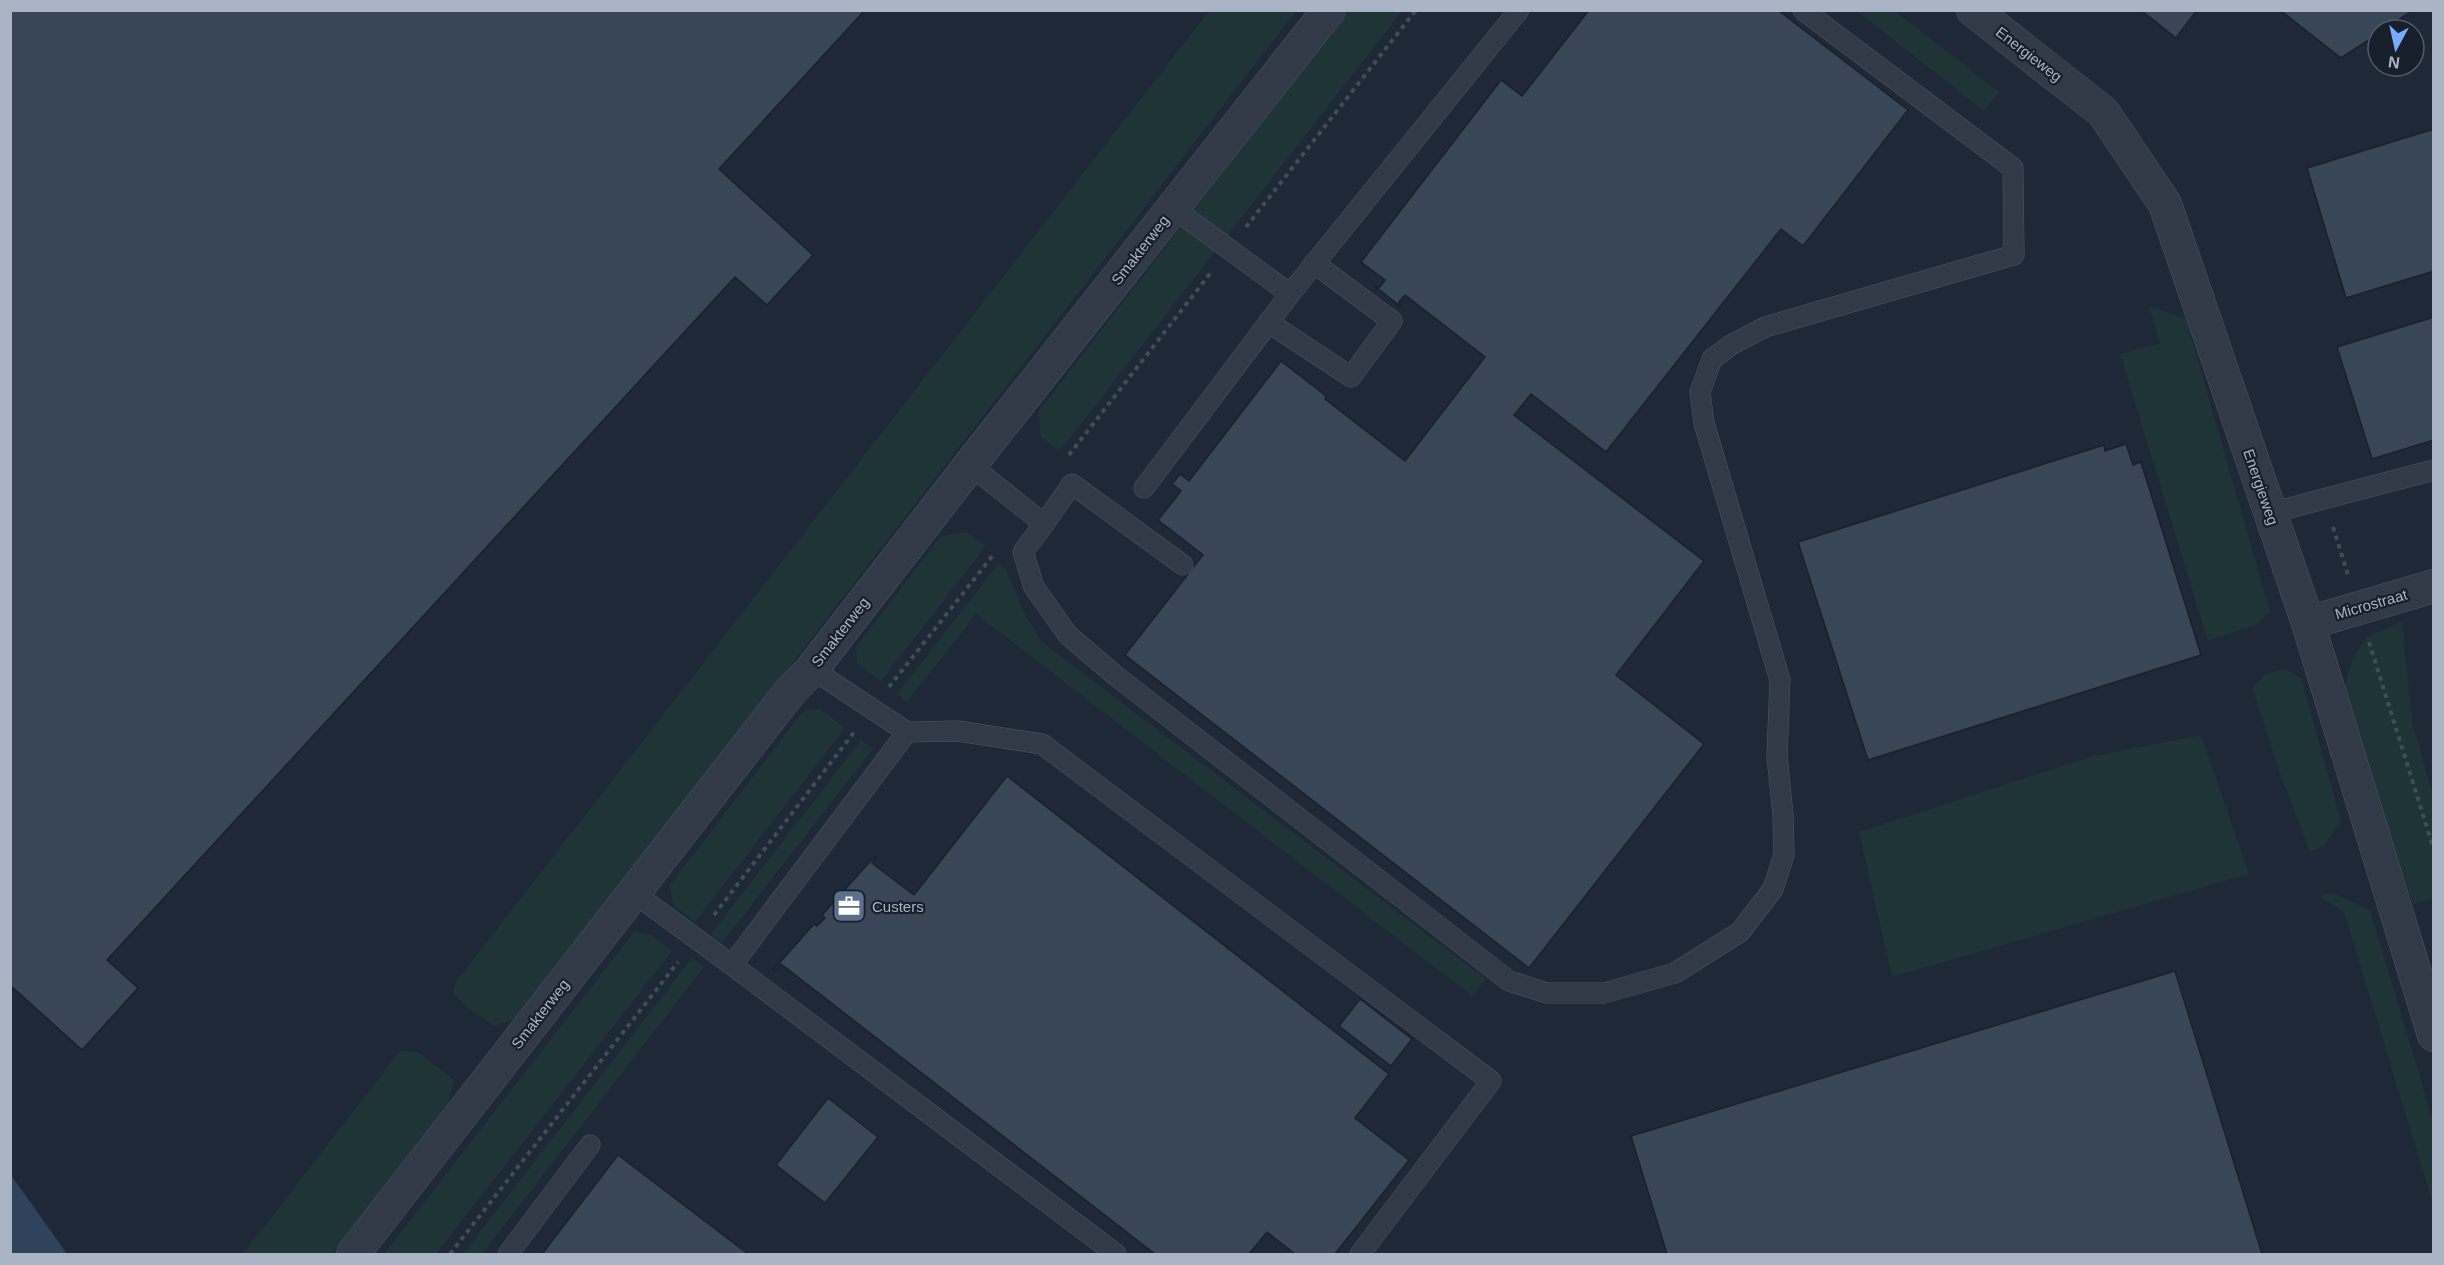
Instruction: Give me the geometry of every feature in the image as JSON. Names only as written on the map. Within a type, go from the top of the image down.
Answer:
[{"type":"street","name":"Smakterweg","points":[[353,1254],[782,702],[812,669],[1329,10]]},
{"type":"street","name":"Energieweg","points":[[1973,10],[2103,112],[2165,204],[2308,623],[2433,1035]]},
{"type":"street","name":"Microstraat","points":[[2308,623],[2433,586]]},
{"type":"lane","points":[[1144,488],[1314,263],[1519,10]]},
{"type":"lane","points":[[1183,565],[1072,484],[1023,552],[1034,586],[1068,635],[1116,676],[1509,981],[1547,993],[1604,993],[1675,973],[1740,932],[1773,889],[1784,855],[1783,815],[1777,756],[1780,681],[1704,423],[1700,392],[1712,359],[1731,345],[1766,327],[2014,255],[2013,168],[1803,10]]},
{"type":"lane","points":[[1173,208],[1290,294]]},
{"type":"lane","points":[[1268,322],[1351,377],[1392,321],[1314,263]]},
{"type":"lane","points":[[970,465],[1044,524]]},
{"type":"lane","points":[[2270,513],[2433,470]]},
{"type":"lane","points":[[812,669],[907,732],[958,731],[1042,744],[1491,1082],[1360,1254]]},
{"type":"lane","points":[[732,965],[907,732]]},
{"type":"lane","points":[[634,893],[1116,1254]]},
{"type":"lane","points":[[508,1254],[590,1145]]},
{"type":"path","points":[[1068,456],[1416,10]]},
{"type":"path","points":[[2325,499],[2433,850]]},
{"type":"path","points":[[450,1254],[1027,510]]},
{"type":"green space","points":[[1209,11],[1296,11],[747,722],[513,1020],[494,1026],[474,1013],[453,994],[455,983]]},
{"type":"green space","points":[[1348,11],[1402,11],[1060,451],[1041,437],[1038,412]]},
{"type":"green space","points":[[1857,11],[1895,11],[1999,92],[1984,111]]},
{"type":"green space","points":[[2149,306],[2186,319],[2270,611],[2256,625],[2208,641],[2120,354],[2160,343]]},
{"type":"green space","points":[[966,532],[986,546],[881,681],[857,663],[856,647],[941,536]]},
{"type":"green space","points":[[998,564],[1005,568],[1025,614],[1042,642],[1486,979],[1472,996],[976,614],[907,702],[897,694]]},
{"type":"green space","points":[[2402,621],[2412,721],[2433,796],[2433,899],[2413,904],[2342,694],[2353,658],[2365,638]]},
{"type":"green space","points":[[2285,669],[2301,678],[2341,821],[2324,846],[2310,852],[2281,776],[2252,688],[2266,674]]},
{"type":"green space","points":[[804,710],[821,710],[845,728],[695,922],[673,905],[670,885]]},
{"type":"green space","points":[[2201,735],[2249,874],[1892,977],[1859,832],[2090,757]]},
{"type":"green space","points":[[861,740],[873,749],[722,943],[711,934]]},
{"type":"green space","points":[[2333,893],[2370,910],[2433,1121],[2433,1204],[2344,912],[2318,896]]},
{"type":"green space","points":[[634,932],[651,935],[672,951],[436,1254],[384,1254]]},
{"type":"green space","points":[[692,958],[704,967],[482,1254],[463,1254]]},
{"type":"green space","points":[[400,1051],[418,1052],[454,1080],[448,1104],[332,1254],[243,1254]]},
{"type":"water","points":[[11,1175],[67,1254],[11,1254]]},
{"type":"building","points":[[10,10],[865,10],[719,169],[813,255],[767,305],[735,277],[107,960],[138,988],[82,1050],[10,985]]},
{"type":"building","points":[[1589,10],[1778,10],[1908,110],[1803,246],[1781,229],[1606,452],[1531,394],[1514,415],[1704,561],[1616,675],[1704,744],[1529,968],[1125,655],[1203,555],[1158,520],[1181,491],[1172,484],[1180,474],[1189,481],[1281,361],[1326,396],[1325,399],[1405,461],[1485,357],[1405,295],[1399,302],[1400,306],[1376,287],[1380,287],[1385,280],[1361,262],[1501,80],[1522,96]]},
{"type":"building","points":[[2141,10],[2197,10],[2176,38]]},
{"type":"building","points":[[2280,10],[2413,10],[2401,18],[2366,18],[2366,42],[2341,58]]},
{"type":"building","points":[[2434,129],[2434,271],[2346,298],[2307,168]]},
{"type":"building","points":[[2434,317],[2434,440],[2372,459],[2337,347]]},
{"type":"building","points":[[2126,444],[2133,465],[2141,462],[2201,655],[1868,760],[1798,542],[2104,445],[2105,451]]},
{"type":"building","points":[[1007,776],[1389,1074],[1355,1118],[1409,1160],[1335,1254],[1295,1254],[1267,1232],[1249,1254],[1155,1254],[781,964],[775,971],[774,969],[814,924],[817,926],[825,918],[822,915],[875,856],[872,863],[914,895]]},
{"type":"building","points":[[2175,971],[2262,1254],[1667,1254],[1631,1136]]},
{"type":"building","points":[[1360,999],[1412,1039],[1391,1066],[1339,1026]]},
{"type":"building","points":[[828,1098],[878,1137],[825,1203],[776,1165]]},
{"type":"building","points":[[618,1155],[622,1158],[748,1254],[542,1254]]},
{"type":"place","name":"Custers","points":[[849,906]]}]
